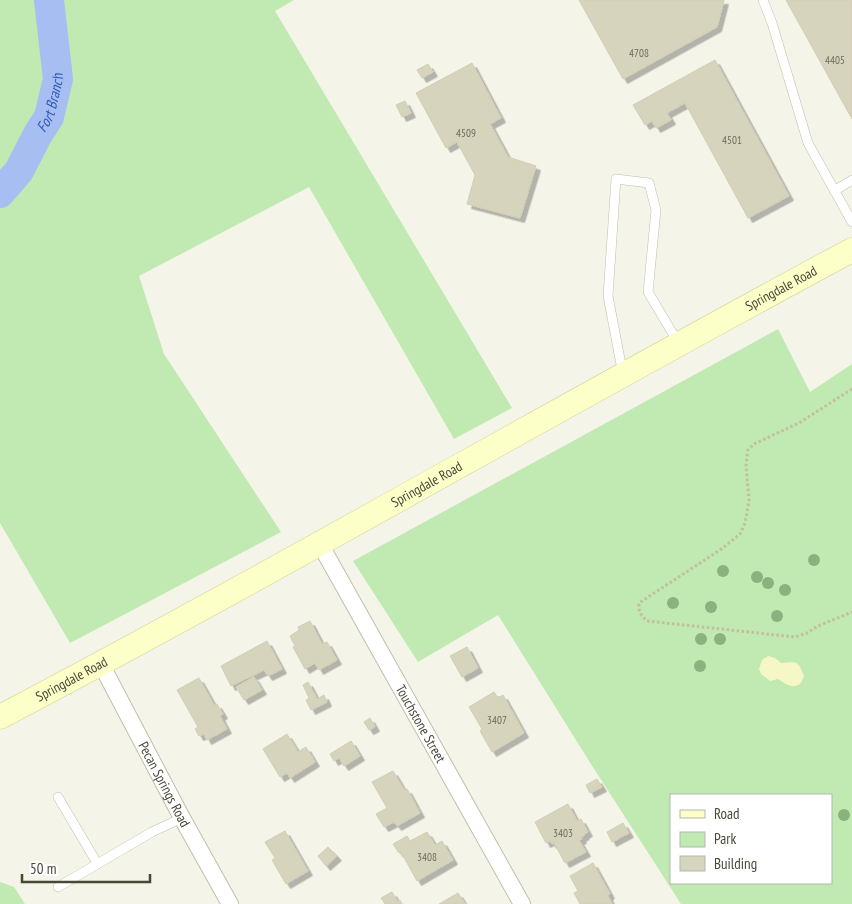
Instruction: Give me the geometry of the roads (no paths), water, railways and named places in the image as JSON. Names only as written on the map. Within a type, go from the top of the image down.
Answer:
[{"type":"main road","name":"Springdale Road","points":[[0,717],[320,544],[852,250]]},
{"type":"street","name":"Touchstone Street","points":[[320,544],[522,904]]},
{"type":"street","name":"Pecan Springs Road","points":[[101,664],[182,818],[230,904]]},
{"type":"lane","points":[[763,0],[808,143],[852,222]]},
{"type":"lane","points":[[623,375],[608,296],[616,179],[649,183],[656,210],[648,292],[679,344]]},
{"type":"lane","points":[[834,190],[852,180]]},
{"type":"lane","points":[[58,797],[97,863]]},
{"type":"lane","points":[[58,887],[152,832],[182,818]]},
{"type":"waterway","name":"Fort Branch","points":[[0,193],[19,171],[49,117],[58,79],[49,0]]}]
